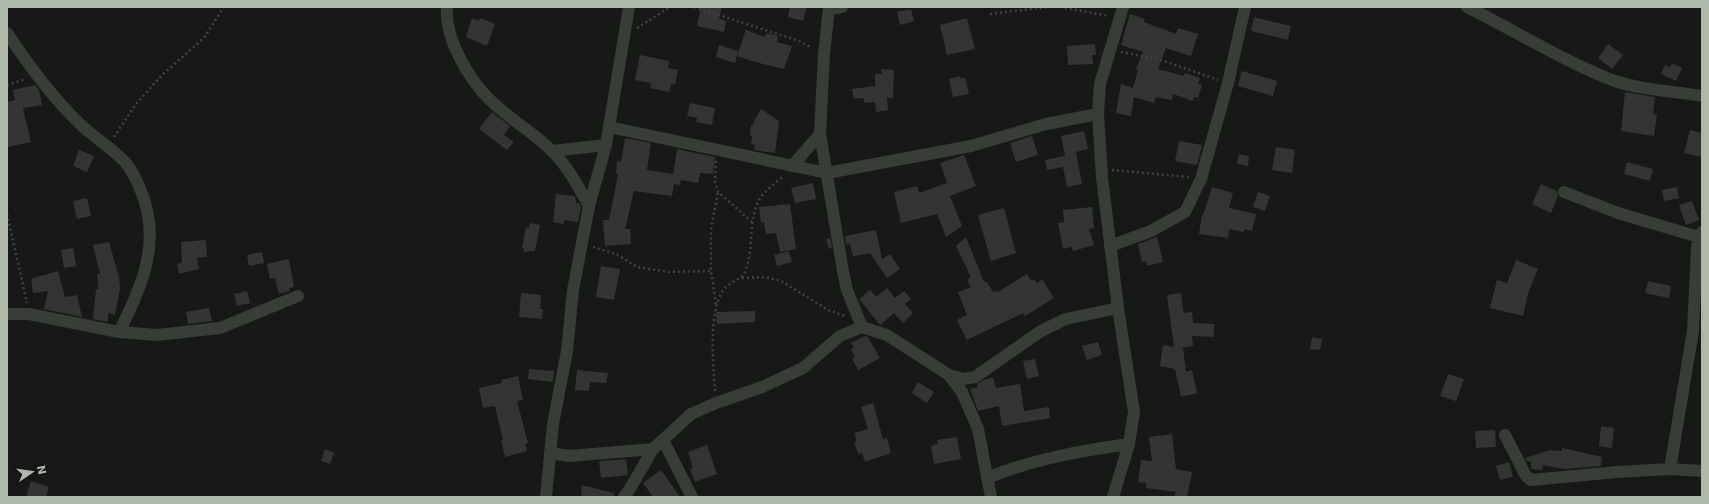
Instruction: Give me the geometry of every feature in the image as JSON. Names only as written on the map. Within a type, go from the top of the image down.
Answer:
[{"type":"street","points":[[447,7],[448,26],[452,42],[473,79],[488,98],[552,151],[574,177],[589,206]]},
{"type":"street","points":[[546,497],[553,424],[567,351],[573,290],[589,206],[606,145],[629,7]]},
{"type":"street","points":[[842,7],[829,8],[824,54],[820,134],[846,284],[860,323],[887,335],[949,375],[963,379],[975,377],[1042,331],[1066,319],[1118,308]]},
{"type":"street","points":[[1112,497],[1129,444],[1134,412],[1110,246],[1101,169],[1098,114],[1100,84],[1109,50],[1124,7]]},
{"type":"street","points":[[1110,246],[1151,231],[1185,212],[1201,179],[1228,83],[1245,7]]},
{"type":"street","points":[[1467,7],[1584,68],[1613,80],[1641,87],[1702,96]]},
{"type":"street","points":[[7,34],[36,76],[79,124],[108,146],[126,163],[138,183],[146,202],[150,223],[151,244],[135,301],[119,332]]},
{"type":"street","points":[[609,127],[720,149],[827,173],[971,146],[1046,124],[1098,114]]},
{"type":"street","points":[[792,166],[820,134]]},
{"type":"street","points":[[552,151],[606,145]]},
{"type":"street","points":[[1564,192],[1618,214],[1701,235],[1698,331],[1670,469]]},
{"type":"street","points":[[7,314],[29,314],[119,332],[156,335],[220,328],[298,296]]},
{"type":"street","points":[[624,497],[653,450],[664,442],[691,414],[716,403],[762,387],[803,368],[840,336],[860,323]]},
{"type":"street","points":[[949,375],[962,392],[978,429],[991,497]]},
{"type":"street","points":[[1505,435],[1526,476],[1531,480],[1670,469],[1702,471]]},
{"type":"street","points":[[664,442],[692,497]]},
{"type":"street","points":[[987,478],[1010,469],[1070,452],[1129,444]]},
{"type":"street","points":[[550,453],[569,456],[653,450]]},
{"type":"path","points":[[108,146],[136,104],[162,76],[204,38],[224,7]]},
{"type":"path","points":[[625,36],[670,7]]},
{"type":"path","points":[[694,7],[799,41],[824,54]]},
{"type":"path","points":[[990,14],[1048,7]]},
{"type":"path","points":[[1060,7],[1120,19]]},
{"type":"path","points":[[1109,50],[1158,59],[1228,83]]},
{"type":"path","points":[[7,85],[36,76]]},
{"type":"path","points":[[716,403],[712,361],[716,305],[711,271],[711,229],[718,192],[715,181],[716,159],[720,149]]},
{"type":"path","points":[[716,305],[725,288],[741,278],[746,269],[752,222],[760,199],[792,166]]},
{"type":"path","points":[[1101,169],[1165,174],[1201,179]]},
{"type":"path","points":[[718,192],[752,222]]},
{"type":"path","points":[[7,214],[29,314]]},
{"type":"path","points":[[582,244],[616,254],[637,267],[669,272],[711,271]]},
{"type":"path","points":[[741,278],[765,277],[781,281],[828,310],[860,323]]},
{"type":"building","points":[[701,7],[722,7],[719,19],[726,21],[724,32],[697,26]]},
{"type":"building","points":[[790,7],[807,7],[803,21],[788,17]]},
{"type":"building","points":[[911,9],[914,21],[900,25],[897,12]]},
{"type":"building","points":[[1130,14],[1145,19],[1144,22],[1176,34],[1178,28],[1198,34],[1191,56],[1166,48],[1158,69],[1184,76],[1185,73],[1200,78],[1198,84],[1202,85],[1198,98],[1194,97],[1193,101],[1173,94],[1172,100],[1156,97],[1154,103],[1134,97],[1131,116],[1116,113],[1121,84],[1133,88],[1138,70],[1136,69],[1143,52],[1121,45]]},
{"type":"building","points":[[1254,17],[1291,26],[1288,40],[1251,31]]},
{"type":"building","points":[[472,18],[479,21],[480,18],[495,24],[487,46],[466,37]]},
{"type":"building","points":[[967,18],[975,49],[947,55],[940,25]]},
{"type":"building","points":[[746,30],[765,37],[766,33],[778,36],[777,42],[792,46],[784,69],[737,56]]},
{"type":"building","points":[[1095,44],[1096,55],[1092,55],[1093,64],[1068,65],[1067,46]]},
{"type":"building","points":[[1608,44],[1623,55],[1612,69],[1598,58]]},
{"type":"building","points":[[719,45],[738,51],[735,63],[716,57]]},
{"type":"building","points":[[640,55],[669,61],[668,68],[678,70],[675,85],[671,84],[669,92],[650,88],[651,83],[635,80]]},
{"type":"building","points":[[1672,63],[1682,68],[1676,81],[1661,74],[1665,65],[1670,67]]},
{"type":"building","points":[[881,69],[894,70],[893,98],[887,98],[888,110],[876,112],[875,102],[864,103],[864,98],[854,99],[852,89],[875,86],[875,74],[882,74]]},
{"type":"building","points":[[1242,71],[1277,81],[1273,96],[1238,86]]},
{"type":"building","points":[[960,76],[961,79],[965,78],[969,94],[953,97],[949,79]]},
{"type":"building","points":[[35,85],[39,90],[42,105],[23,108],[31,142],[7,147],[7,102],[15,100],[13,90]]},
{"type":"building","points":[[1625,92],[1655,97],[1653,114],[1657,115],[1654,136],[1621,131]]},
{"type":"building","points":[[690,103],[715,108],[712,125],[696,122],[697,118],[687,116]]},
{"type":"building","points":[[761,109],[779,121],[775,153],[754,150],[755,145],[751,144],[751,125],[753,125]]},
{"type":"building","points":[[492,112],[510,126],[504,135],[514,142],[507,150],[479,129]]},
{"type":"building","points":[[1690,130],[1702,133],[1702,157],[1684,153]]},
{"type":"building","points":[[1084,131],[1088,149],[1076,152],[1082,184],[1067,187],[1063,167],[1047,170],[1045,160],[1065,156],[1061,136]]},
{"type":"building","points":[[1032,136],[1038,155],[1016,162],[1010,143]]},
{"type":"building","points":[[625,138],[651,143],[647,170],[673,174],[677,149],[715,157],[713,174],[700,173],[698,183],[681,180],[680,185],[674,184],[672,196],[634,191],[625,229],[630,229],[631,244],[605,246],[603,220],[609,220],[618,174],[616,174],[617,161],[621,162]]},
{"type":"building","points":[[1179,141],[1202,145],[1197,165],[1175,161]]},
{"type":"building","points":[[1276,147],[1295,150],[1292,173],[1272,170]]},
{"type":"building","points":[[79,150],[94,156],[87,172],[73,166]]},
{"type":"building","points":[[1239,154],[1249,156],[1248,166],[1237,164]]},
{"type":"building","points":[[964,155],[976,186],[950,196],[962,226],[946,237],[937,214],[901,223],[894,192],[917,186],[919,193],[947,183],[940,163]]},
{"type":"building","points":[[1627,162],[1653,169],[1650,181],[1624,174]]},
{"type":"building","points":[[813,183],[816,199],[795,203],[791,188]]},
{"type":"building","points":[[1541,184],[1557,191],[1558,196],[1551,213],[1532,204]]},
{"type":"building","points":[[1212,187],[1233,193],[1229,208],[1256,214],[1252,231],[1245,229],[1244,232],[1229,229],[1228,238],[1199,234],[1202,215]]},
{"type":"building","points":[[1677,187],[1679,198],[1664,201],[1662,190]]},
{"type":"building","points":[[1258,192],[1270,196],[1265,211],[1253,207]]},
{"type":"building","points":[[556,194],[575,196],[576,203],[579,203],[581,207],[578,222],[564,220],[564,224],[553,222]]},
{"type":"building","points":[[87,198],[91,216],[77,219],[73,201]]},
{"type":"building","points":[[1692,201],[1699,220],[1686,225],[1679,205]]},
{"type":"building","points":[[790,204],[796,249],[780,252],[776,233],[766,234],[764,222],[761,223],[759,207]]},
{"type":"building","points":[[1092,207],[1094,228],[1089,229],[1094,245],[1073,251],[1072,247],[1063,249],[1058,223],[1064,222],[1063,210]]},
{"type":"building","points":[[1004,208],[1016,253],[991,261],[978,215]]},
{"type":"building","points":[[530,223],[540,225],[535,251],[523,252],[524,248],[522,248],[526,227],[529,228]]},
{"type":"building","points":[[876,230],[882,259],[890,254],[900,269],[887,278],[870,253],[853,256],[850,244],[846,245],[845,236]]},
{"type":"building","points":[[966,237],[984,282],[986,281],[994,293],[1027,274],[1031,281],[1034,279],[1037,283],[1042,279],[1054,298],[1025,316],[1023,313],[967,340],[957,320],[967,315],[958,292],[971,287],[967,280],[971,277],[956,246]]},
{"type":"building","points":[[1157,237],[1163,262],[1147,266],[1146,261],[1142,262],[1138,244]]},
{"type":"building","points":[[830,238],[832,248],[829,249],[826,239]]},
{"type":"building","points":[[206,240],[207,257],[197,258],[199,269],[179,274],[177,264],[182,263],[181,242]]},
{"type":"building","points":[[109,242],[119,277],[120,289],[115,315],[108,313],[108,322],[93,319],[96,289],[98,289],[97,274],[100,274],[93,245]]},
{"type":"building","points":[[73,248],[76,266],[64,268],[61,250]]},
{"type":"building","points":[[789,251],[792,262],[777,266],[774,255]]},
{"type":"building","points":[[262,252],[264,263],[249,266],[247,255]]},
{"type":"building","points":[[289,259],[294,287],[289,288],[290,291],[279,294],[275,278],[270,279],[267,264]]},
{"type":"building","points":[[1516,260],[1538,269],[1528,293],[1523,316],[1490,308],[1497,280],[1507,283]]},
{"type":"building","points":[[601,266],[620,269],[614,300],[596,297]]},
{"type":"building","points":[[58,271],[65,297],[77,295],[82,317],[44,309],[48,291],[33,293],[31,279]]},
{"type":"building","points":[[1648,281],[1671,286],[1669,298],[1645,293]]},
{"type":"building","points":[[887,288],[895,298],[904,291],[911,299],[905,304],[913,313],[903,323],[894,313],[880,325],[859,299],[870,290],[876,297]]},
{"type":"building","points":[[247,291],[250,303],[237,306],[234,294]]},
{"type":"building","points":[[521,293],[541,295],[540,309],[543,309],[542,319],[519,317]]},
{"type":"building","points":[[1181,293],[1184,313],[1192,312],[1193,323],[1214,324],[1214,337],[1192,336],[1193,346],[1180,348],[1183,348],[1186,372],[1192,370],[1197,393],[1181,397],[1175,369],[1160,366],[1163,345],[1174,347],[1167,295]]},
{"type":"building","points":[[209,308],[212,321],[188,324],[186,312]]},
{"type":"building","points":[[755,311],[755,322],[717,324],[716,312]]},
{"type":"building","points":[[865,336],[868,337],[880,358],[858,370],[852,359],[855,357],[851,349],[854,348],[851,343]]},
{"type":"building","points":[[1312,337],[1322,339],[1320,350],[1310,349]]},
{"type":"building","points":[[1098,342],[1102,355],[1087,360],[1082,346]]},
{"type":"building","points":[[1035,359],[1039,376],[1027,379],[1023,361]]},
{"type":"building","points":[[529,369],[554,371],[553,382],[528,379]]},
{"type":"building","points":[[577,370],[608,373],[606,383],[590,382],[589,391],[575,390]]},
{"type":"building","points":[[1448,374],[1464,379],[1456,401],[1440,396]]},
{"type":"building","points":[[518,376],[523,400],[517,401],[528,443],[525,444],[527,451],[505,457],[501,440],[503,440],[495,406],[483,408],[479,388],[502,383],[501,380]]},
{"type":"building","points":[[993,377],[996,388],[1020,384],[1024,411],[1049,407],[1050,418],[1002,426],[999,406],[978,411],[970,389],[978,387],[977,384]]},
{"type":"building","points":[[918,382],[934,392],[927,403],[912,393]]},
{"type":"building","points":[[873,403],[883,439],[887,438],[891,453],[865,462],[862,453],[858,454],[854,442],[857,441],[854,433],[868,429],[861,407]]},
{"type":"building","points":[[1601,426],[1614,428],[1612,448],[1599,446]]},
{"type":"building","points":[[1495,430],[1496,447],[1476,448],[1475,431]]},
{"type":"building","points":[[1172,434],[1176,469],[1192,472],[1187,497],[1174,497],[1176,492],[1146,488],[1146,483],[1138,482],[1141,460],[1152,461],[1149,437]]},
{"type":"building","points":[[957,437],[961,459],[934,464],[931,446],[938,444],[937,440]]},
{"type":"building","points":[[707,445],[717,474],[695,482],[690,469],[693,468],[688,452]]},
{"type":"building","points":[[1562,448],[1602,457],[1601,466],[1565,469],[1543,465],[1542,470],[1531,469],[1531,462],[1527,461],[1525,458],[1550,450],[1561,451]]},
{"type":"building","points":[[325,449],[334,453],[330,464],[321,461]]},
{"type":"building","points":[[626,459],[628,475],[601,478],[599,461]]},
{"type":"building","points":[[1509,462],[1513,477],[1500,480],[1496,466]]},
{"type":"building","points":[[661,470],[680,497],[653,497],[643,483]]},
{"type":"building","points":[[31,481],[49,487],[46,497],[26,497]]},
{"type":"building","points":[[582,485],[614,493],[614,497],[581,497]]}]
